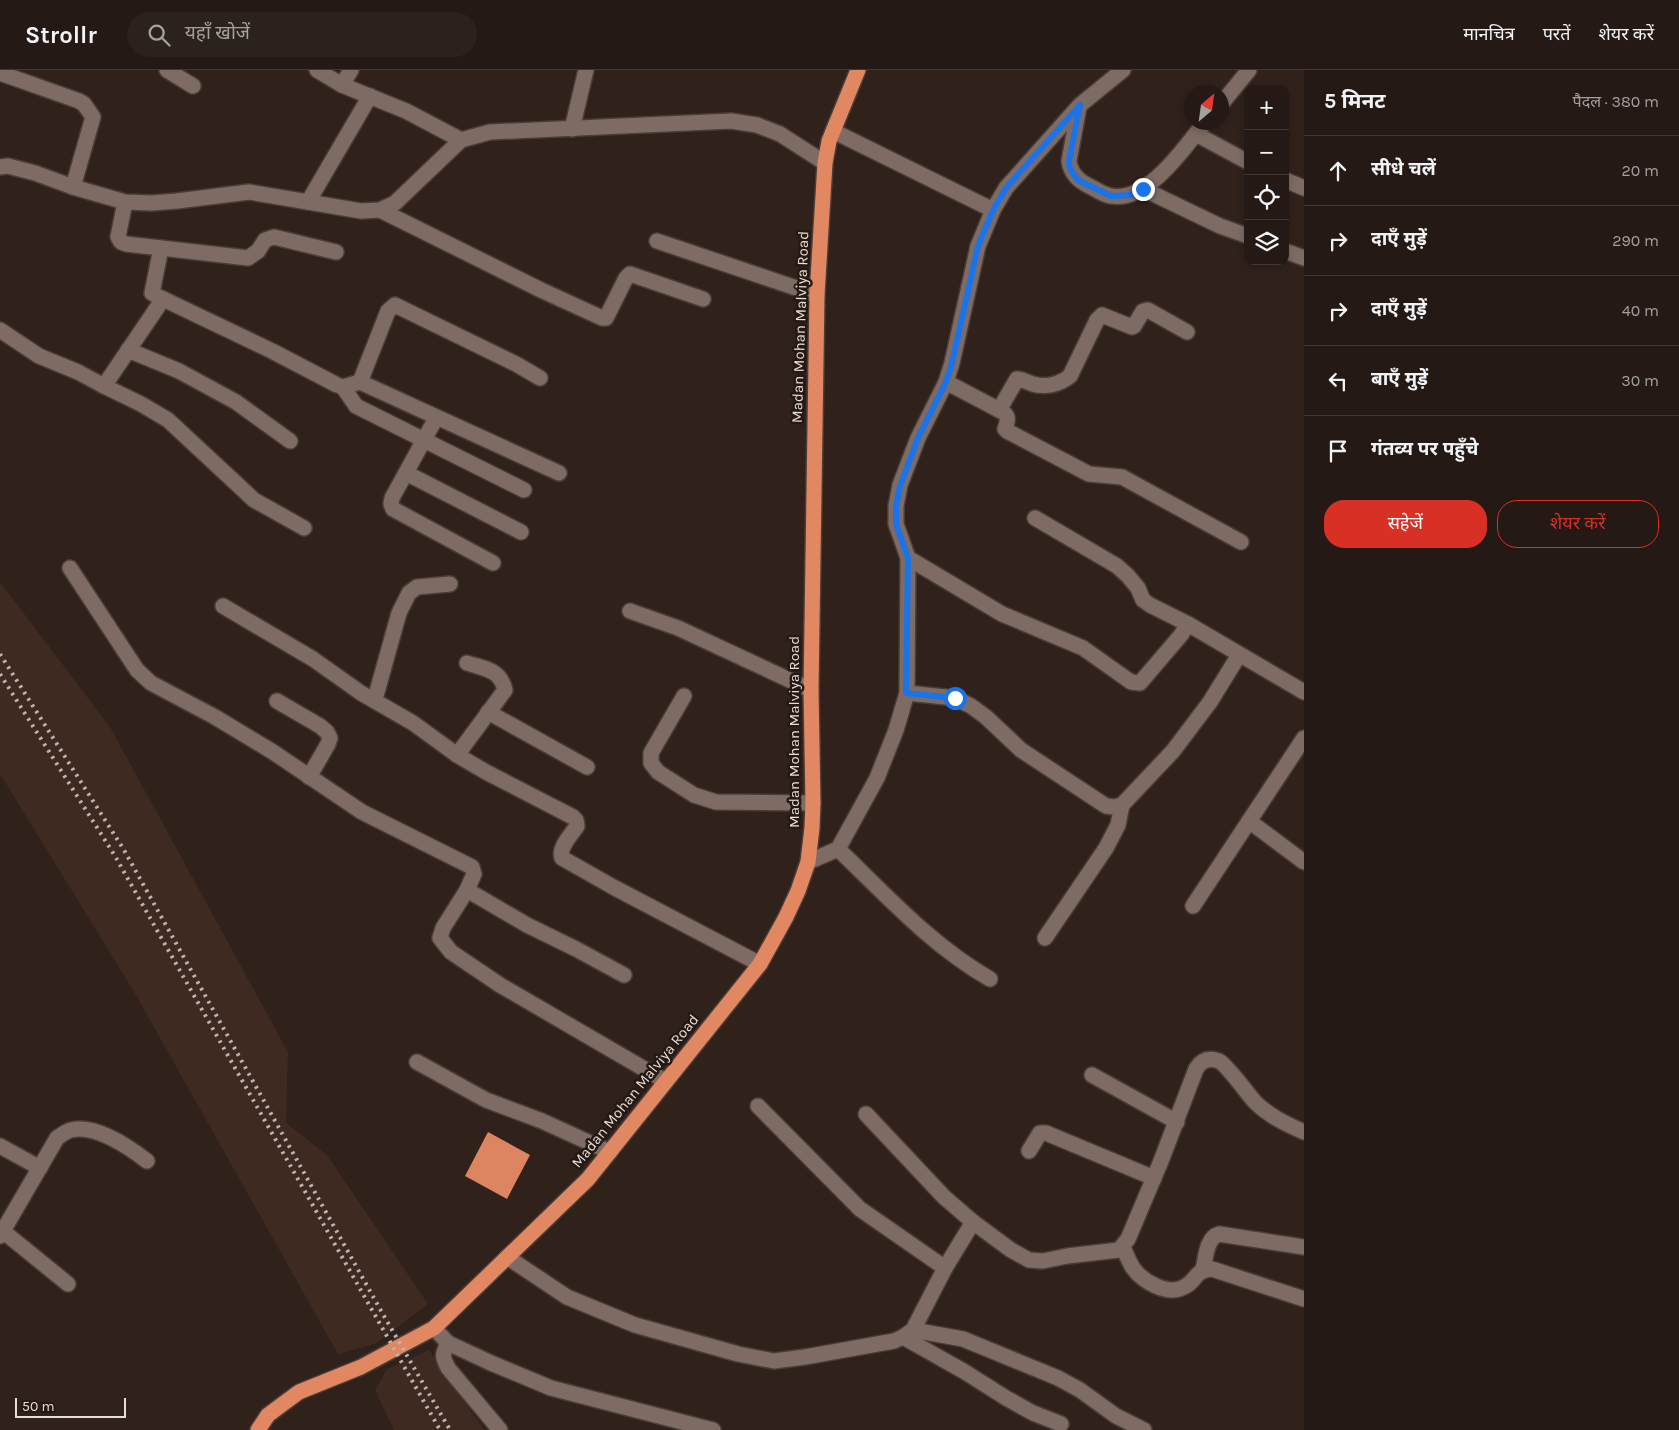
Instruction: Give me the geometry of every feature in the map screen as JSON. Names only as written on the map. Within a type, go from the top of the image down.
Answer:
[{"type":"highway","name":"Madan Mohan Malviya Road","points":[[258,1430],[268,1415],[299,1392],[361,1367],[434,1328],[588,1179],[760,964],[798,891],[808,862],[814,803],[811,690],[817,295],[825,163],[829,141],[858,70]]},
{"type":"street","points":[[167,70],[193,86]]},
{"type":"street","points":[[317,70],[342,85],[406,111],[461,140]]},
{"type":"street","points":[[342,85],[351,70]]},
{"type":"street","points":[[572,129],[586,70]]},
{"type":"street","points":[[808,862],[838,850],[877,778],[896,730],[906,693],[908,558],[896,524],[896,506],[900,486],[918,438],[946,382],[952,363],[978,246],[993,210],[1006,188],[1080,105],[1123,70]]},
{"type":"street","points":[[1229,94],[1249,70]]},
{"type":"street","points":[[0,72],[79,101],[93,117],[73,187]]},
{"type":"street","points":[[308,202],[370,96]]},
{"type":"street","points":[[1080,105],[1069,161],[1070,169],[1078,180],[1111,196],[1130,195],[1143,189],[1164,172],[1199,130]]},
{"type":"street","points":[[0,167],[8,166],[35,173],[73,187],[126,202],[169,202],[249,192],[360,211],[380,210],[395,203],[461,140],[490,132],[731,121],[757,125],[780,134],[825,163]]},
{"type":"street","points":[[1204,130],[1244,159]]},
{"type":"street","points":[[833,131],[993,210]]},
{"type":"street","points":[[1289,182],[1304,188]]},
{"type":"street","points":[[1143,189],[1220,226],[1244,235]]},
{"type":"street","points":[[126,202],[118,237],[121,242],[126,244],[248,258],[258,251],[265,240],[274,237],[336,252]]},
{"type":"street","points":[[380,210],[541,290],[602,318],[606,318],[626,278],[630,274],[703,299]]},
{"type":"street","points":[[657,241],[817,295]]},
{"type":"street","points":[[161,248],[152,293],[343,387],[356,406],[524,490]]},
{"type":"street","points":[[1289,252],[1304,258]]},
{"type":"street","points":[[104,386],[163,299]]},
{"type":"street","points":[[360,382],[388,311],[395,306],[516,364],[540,378]]},
{"type":"street","points":[[999,410],[1017,379],[1043,386],[1064,381],[1070,376],[1097,320],[1102,315],[1132,327],[1143,311],[1148,310],[1187,332]]},
{"type":"street","points":[[0,330],[39,356],[78,372],[168,420],[254,500],[304,528]]},
{"type":"street","points":[[128,350],[179,371],[236,402],[290,441]]},
{"type":"street","points":[[343,387],[360,382],[559,473]]},
{"type":"street","points":[[946,382],[1006,414],[1008,419],[1005,429],[1007,431],[1048,454],[1089,474],[1122,477],[1241,542]]},
{"type":"street","points":[[436,418],[390,504],[393,509],[493,563]]},
{"type":"street","points":[[406,472],[521,532]]},
{"type":"street","points":[[1035,518],[1117,566],[1138,588],[1143,600],[1150,605],[1188,624],[1304,692]]},
{"type":"street","points":[[908,558],[1002,614],[1083,648],[1131,682],[1140,683],[1181,635],[1188,624]]},
{"type":"street","points":[[70,568],[137,670],[148,681],[215,717],[362,812],[472,867],[474,874],[467,890],[443,928],[440,938],[450,952],[500,985],[666,1081]]},
{"type":"street","points":[[375,699],[399,613],[409,593],[417,587],[450,584]]},
{"type":"street","points":[[223,606],[313,659],[361,693],[375,699],[413,723],[457,755],[573,817],[578,826],[561,850],[562,858],[760,964]]},
{"type":"street","points":[[630,611],[678,628],[811,690]]},
{"type":"street","points":[[1044,938],[1106,848],[1118,825],[1122,805],[1173,751],[1210,702],[1239,655]]},
{"type":"street","points":[[457,755],[505,690],[502,680],[492,672],[467,664]]},
{"type":"street","points":[[906,693],[955,698],[971,706],[986,717],[1021,750],[1083,791],[1106,806],[1122,805]]},
{"type":"street","points":[[684,696],[651,753],[650,763],[658,772],[694,795],[716,802],[814,803]]},
{"type":"street","points":[[276,701],[320,726],[327,732],[330,738],[309,777]]},
{"type":"street","points":[[488,712],[587,767]]},
{"type":"street","points":[[1193,906],[1249,821],[1298,760],[1304,738]]},
{"type":"street","points":[[1249,821],[1304,862]]},
{"type":"street","points":[[838,850],[942,948],[990,980]]},
{"type":"street","points":[[467,890],[527,925],[624,975]]},
{"type":"street","points":[[866,1114],[944,1197],[972,1222],[1011,1250],[1029,1260],[1043,1261],[1066,1256],[1119,1250],[1123,1247],[1154,1178],[1196,1069],[1201,1062],[1209,1059],[1218,1061],[1227,1068],[1257,1104],[1275,1119],[1304,1132]]},
{"type":"street","points":[[417,1062],[486,1100],[542,1121],[610,1152]]},
{"type":"street","points":[[1092,1075],[1176,1122]]},
{"type":"street","points":[[758,1106],[860,1209],[945,1268]]},
{"type":"street","points":[[68,1284],[2,1234],[57,1138],[73,1129],[89,1130],[106,1136],[147,1161]]},
{"type":"street","points":[[1029,1151],[1040,1133],[1046,1133],[1154,1178]]},
{"type":"street","points":[[0,1146],[40,1168]]},
{"type":"street","points":[[507,1257],[568,1297],[635,1325],[738,1354],[774,1361],[894,1341],[908,1333],[972,1222]]},
{"type":"street","points":[[1123,1247],[1134,1268],[1146,1280],[1166,1290],[1177,1290],[1186,1287],[1203,1269],[1210,1241],[1219,1234],[1304,1247]]},
{"type":"street","points":[[1203,1269],[1212,1269],[1304,1299]]},
{"type":"street","points":[[434,1328],[448,1343],[491,1364],[551,1388],[713,1430]]},
{"type":"street","points":[[908,1333],[964,1372],[1006,1398],[1033,1413],[1061,1424]]},
{"type":"street","points":[[908,1333],[963,1339],[1058,1378],[1080,1390],[1116,1416],[1144,1430]]},
{"type":"street","points":[[448,1343],[442,1358],[448,1368],[500,1430]]},
{"type":"shaded area","points":[[0,582],[110,727],[288,1052],[286,1123],[327,1155],[428,1304],[375,1344],[338,1354],[133,990],[0,774]]},
{"type":"shaded area","points":[[429,1350],[484,1430],[394,1430],[375,1390],[387,1369]]},
{"type":"building","points":[[488,1132],[530,1155],[507,1199],[465,1176]]},
{"type":"railway","points":[[0,654],[124,850],[380,1309],[450,1430]]},
{"type":"railway","points":[[0,674],[115,856],[440,1430]]},
{"type":"route","points":[[955,698],[906,693],[908,558],[896,524],[896,506],[900,486],[918,438],[946,382],[952,363],[978,246],[993,210],[1006,188],[1080,105],[1069,161],[1070,169],[1078,180],[1111,196],[1130,195],[1143,189]]}]
